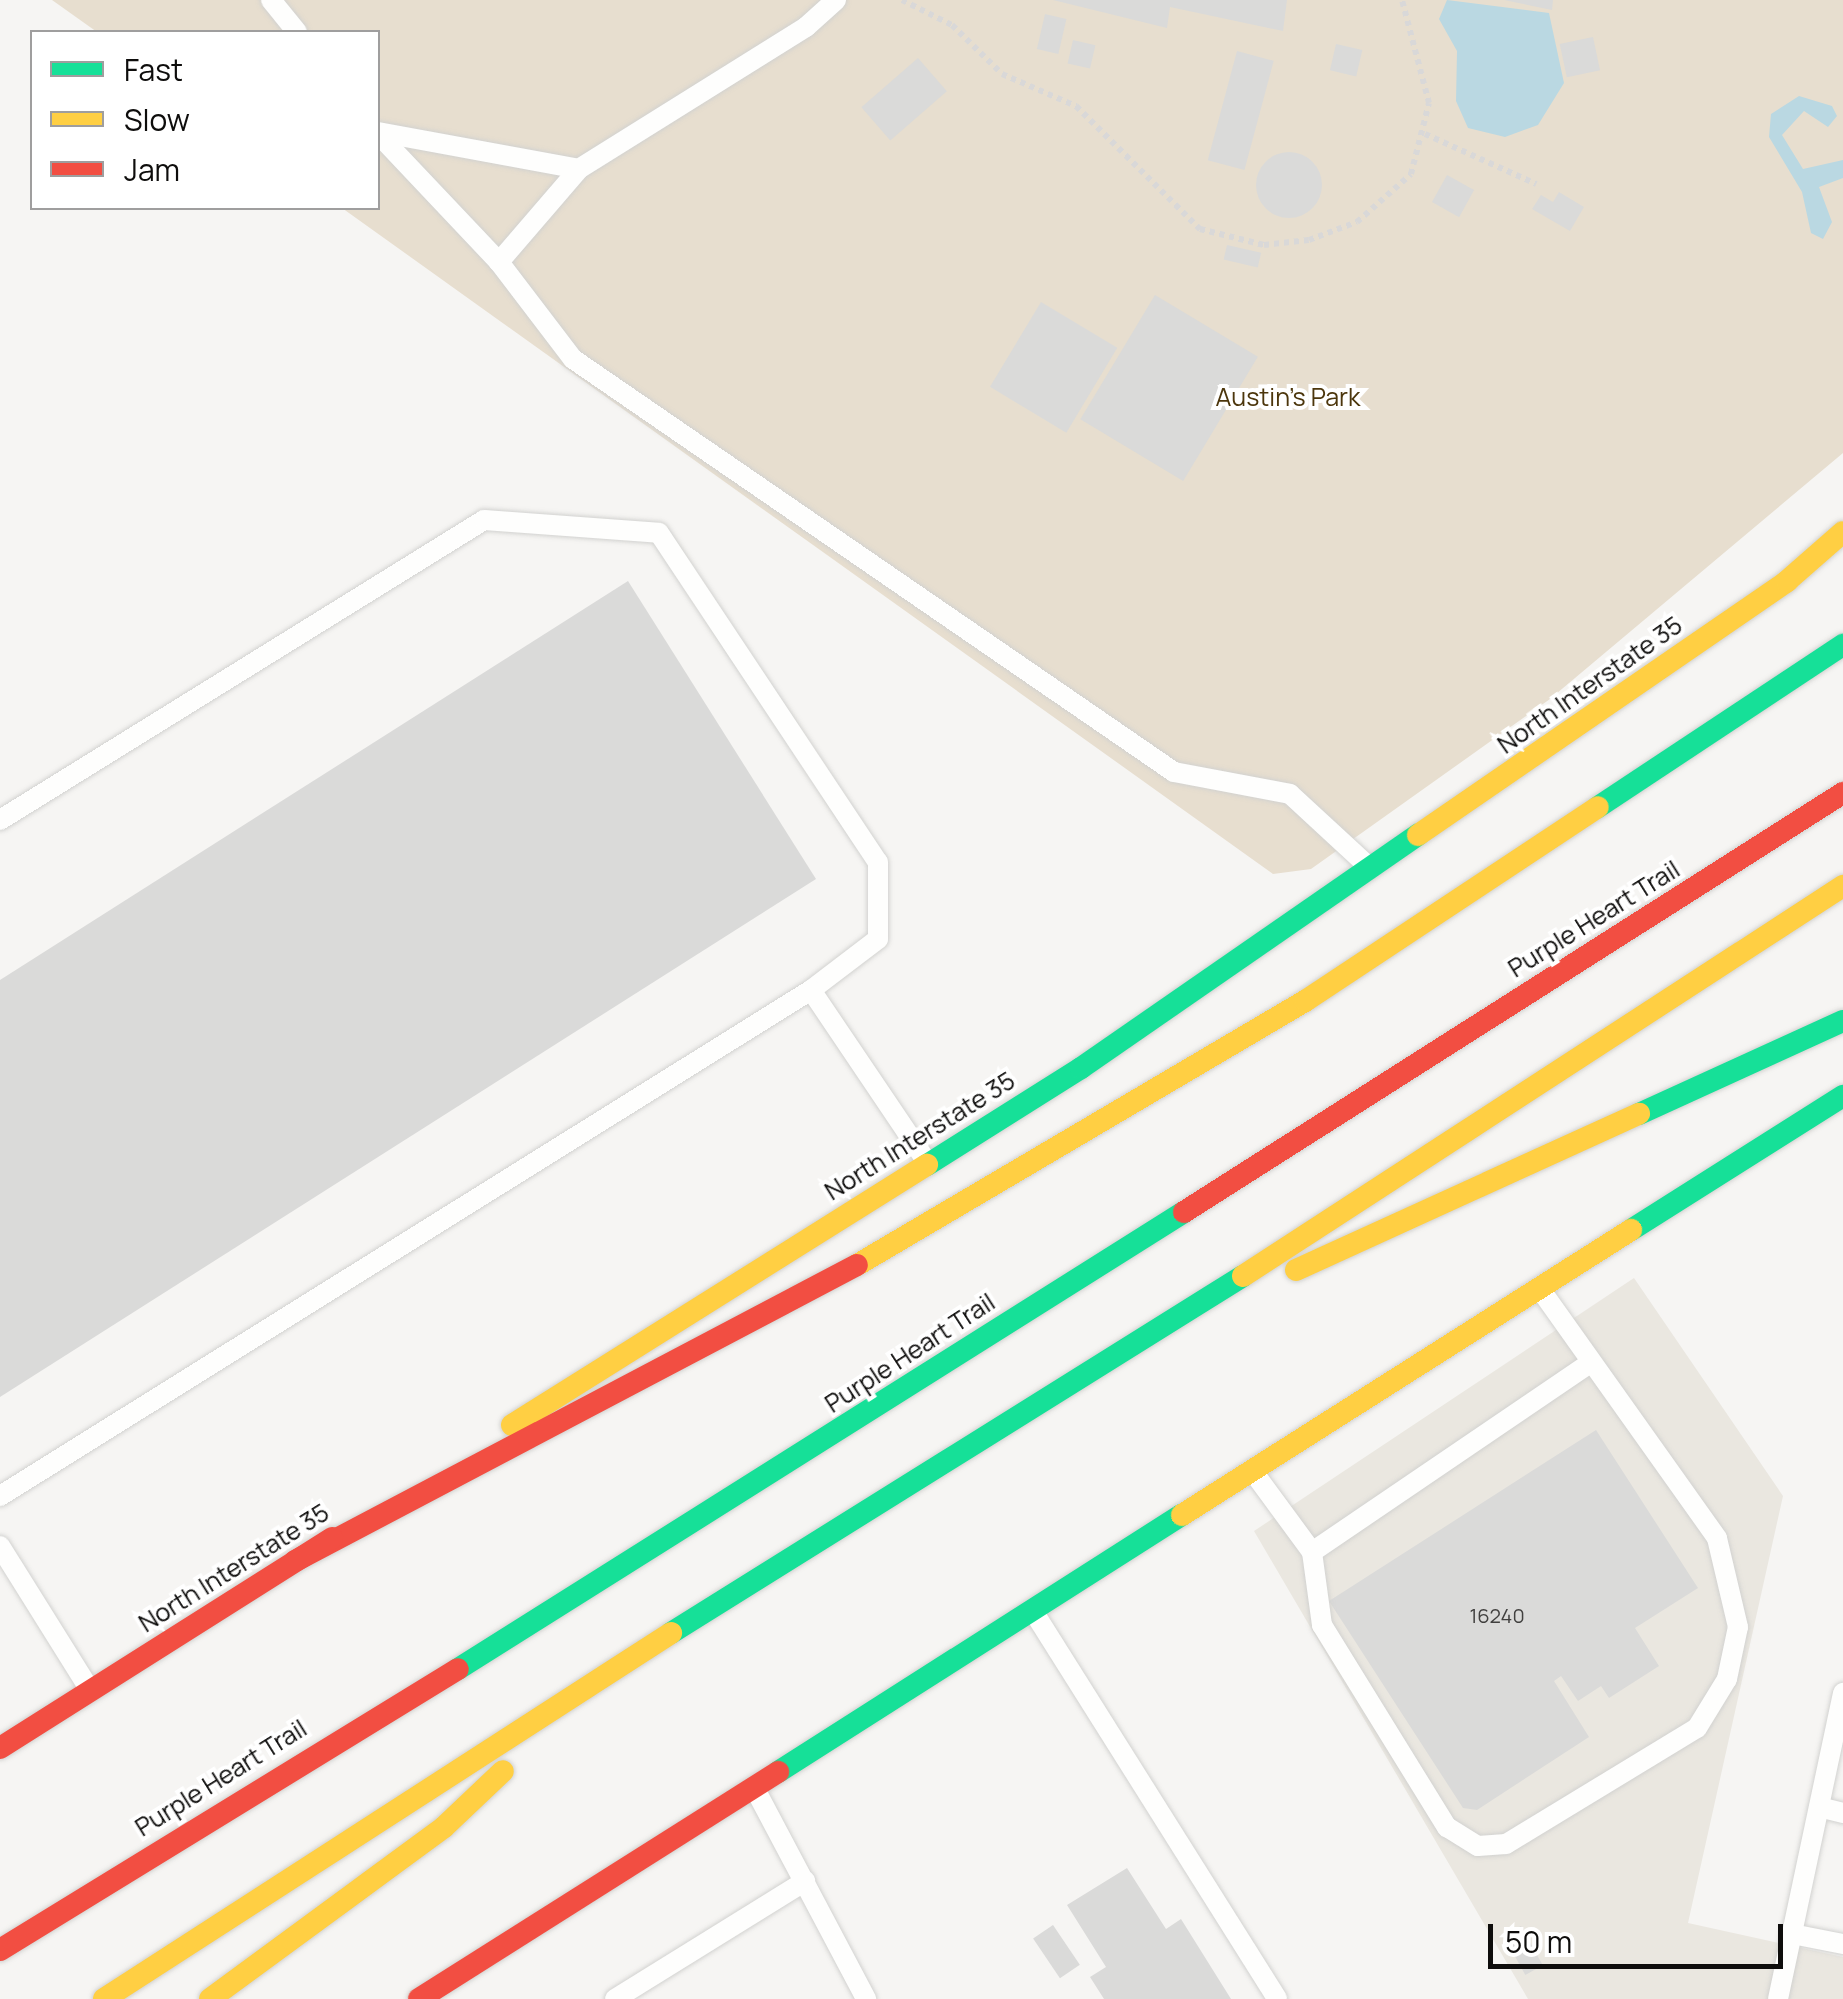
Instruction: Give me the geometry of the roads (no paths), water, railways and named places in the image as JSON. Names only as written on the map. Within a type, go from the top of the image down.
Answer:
[{"type":"main road","name":"North Interstate 35","points":[[0,1748],[928,1164],[1373,871],[1786,580],[1843,532]]},
{"type":"main road","points":[[295,1561],[780,1311],[984,1191],[1305,1000],[1843,646]]},
{"type":"main road","name":"Purple Heart Trail","points":[[0,1950],[306,1757],[541,1621],[1843,793]]},
{"type":"main road","points":[[104,1999],[609,1672],[1169,1324],[1843,886]]},
{"type":"main road","points":[[1169,1324],[1391,1230],[1843,1020]]},
{"type":"main road","points":[[419,1999],[1843,1096]]},
{"type":"main road","points":[[210,1999],[444,1827],[609,1672]]},
{"type":"lane","points":[[271,0],[295,30]]},
{"type":"lane","points":[[500,262],[579,169],[806,27],[836,0]]},
{"type":"lane","points":[[380,133],[579,169]]},
{"type":"lane","points":[[380,135],[500,262],[573,359],[1174,772],[1290,794],[1373,871]]},
{"type":"lane","points":[[0,820],[484,520],[659,533],[878,862],[878,939],[810,990],[0,1496]]},
{"type":"lane","points":[[810,990],[928,1164]]},
{"type":"lane","points":[[1252,1471],[1312,1552],[1322,1625],[1447,1827],[1478,1846],[1506,1844],[1697,1728],[1727,1678],[1738,1627],[1718,1538],[1540,1288]]},
{"type":"lane","points":[[1312,1552],[1592,1362]]},
{"type":"lane","points":[[0,1546],[91,1692]]},
{"type":"lane","points":[[1033,1611],[1277,1999]]},
{"type":"lane","points":[[1778,1999],[1843,1693]]},
{"type":"lane","points":[[754,1787],[866,1999]]},
{"type":"lane","points":[[1819,1808],[1843,1813]]},
{"type":"lane","points":[[614,1999],[805,1882]]},
{"type":"lane","points":[[1792,1934],[1843,1944]]},
{"type":"water","points":[[1447,0],[1549,13],[1564,83],[1538,125],[1505,137],[1468,128],[1456,101],[1457,51],[1439,19]]},
{"type":"water","points":[[1799,96],[1832,106],[1837,116],[1828,127],[1804,111],[1782,135],[1803,169],[1843,160],[1843,178],[1819,187],[1832,222],[1823,239],[1811,233],[1802,192],[1769,137],[1771,114]]},
{"type":"park label","name":"Austin’s Park","points":[[1288,397]]}]
